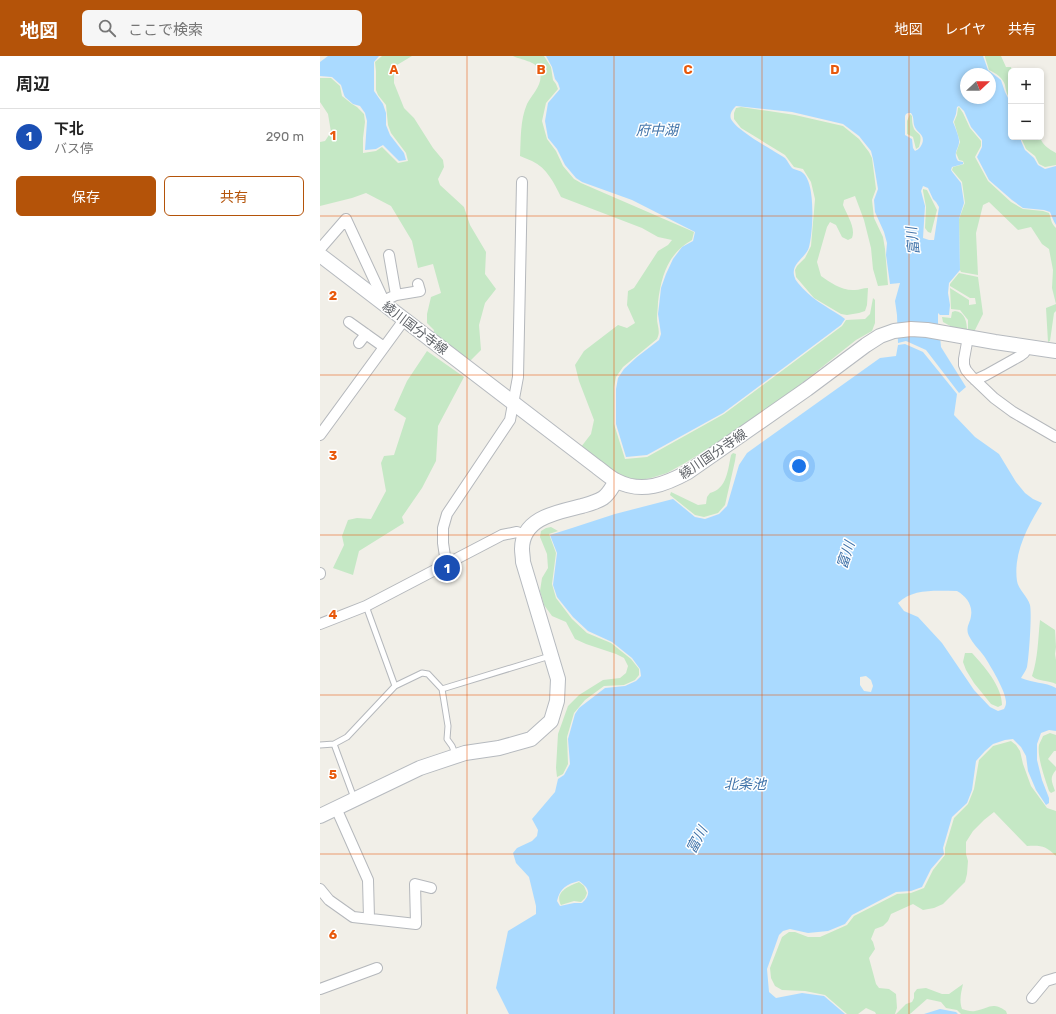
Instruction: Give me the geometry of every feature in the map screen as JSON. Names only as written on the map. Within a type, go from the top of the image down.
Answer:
[{"type":"main road","name":"綾川国分寺線","points":[[320,255],[616,481],[628,486],[639,488],[649,487],[676,478],[688,472],[808,388],[866,345],[880,336],[894,331],[916,329],[927,330],[1028,348],[1056,351]]},
{"type":"main road","points":[[320,816],[420,768],[465,753],[499,748],[530,739],[551,721],[557,701],[558,679],[523,562],[522,548],[525,535],[530,527],[537,521],[552,514],[602,499],[616,481]]},
{"type":"street","points":[[446,563],[443,543],[443,528],[447,514],[510,420],[518,377],[522,182]]},
{"type":"street","points":[[320,249],[346,218],[382,301],[396,295],[420,291],[418,284]]},
{"type":"street","points":[[389,255],[396,295]]},
{"type":"street","points":[[320,435],[404,320]]},
{"type":"street","points":[[350,322],[384,347]]},
{"type":"street","points":[[359,343],[366,334]]},
{"type":"street","points":[[968,337],[964,359],[966,370],[994,398],[1013,412],[1056,436]]},
{"type":"street","points":[[975,380],[1020,356],[1028,348]]},
{"type":"street","points":[[320,624],[366,606],[502,535],[517,532],[525,535]]},
{"type":"street","points":[[336,808],[368,880],[369,918]]},
{"type":"street","points":[[320,889],[329,900],[353,917],[416,924],[415,884],[431,888]]},
{"type":"street","points":[[320,989],[377,968]]},
{"type":"street","points":[[1032,998],[1046,982],[1056,978]]},
{"type":"lane","points":[[366,606],[395,686]]},
{"type":"lane","points":[[442,689],[552,656]]},
{"type":"lane","points":[[320,745],[334,744],[347,737],[395,686],[422,673],[428,674],[442,689],[448,726],[447,739],[456,756]]},
{"type":"lane","points":[[334,744],[355,799]]},
{"type":"green space","points":[[382,56],[412,56],[397,65],[394,70],[394,83],[404,108],[414,118],[433,148],[443,160],[444,167],[438,179],[440,185],[464,207],[470,225],[486,252],[485,274],[496,289],[485,303],[479,325],[481,350],[468,363],[433,335],[434,330],[427,323],[427,314],[431,297],[441,293],[433,264],[418,268],[412,241],[391,206],[366,193],[320,206],[320,142],[325,141],[331,132],[328,114],[320,102],[320,78],[331,78],[340,86],[342,96],[364,114],[365,122],[363,153],[376,151],[382,147],[398,163],[408,161],[406,153],[391,133],[388,125],[386,105],[376,90],[375,62]]},
{"type":"green space","points":[[513,56],[544,56],[551,67],[553,80],[558,89],[546,103],[542,121],[547,139],[556,151],[563,166],[574,179],[694,232],[692,240],[677,252],[667,266],[661,284],[658,302],[657,318],[659,331],[657,339],[623,367],[616,377],[614,387],[614,424],[625,459],[647,457],[724,414],[842,326],[846,320],[865,319],[870,314],[873,298],[875,300],[875,323],[872,331],[856,340],[787,395],[714,445],[667,473],[640,480],[627,478],[615,473],[581,447],[591,434],[594,420],[579,381],[575,365],[584,351],[618,325],[627,328],[635,323],[627,305],[628,291],[634,288],[658,251],[668,245],[672,240],[658,237],[642,228],[561,197],[550,176],[542,168],[532,161],[520,156],[523,116],[527,104],[539,84],[540,75],[539,70],[535,65]]},
{"type":"green space","points":[[985,56],[1001,56],[1006,67],[1011,67],[1008,68],[1008,95],[1003,80],[996,74],[996,68],[988,68]]},
{"type":"green space","points":[[741,107],[795,115],[843,126],[859,139],[869,152],[872,158],[876,189],[872,200],[874,218],[883,237],[888,285],[878,286],[873,269],[871,248],[864,220],[855,196],[844,200],[843,205],[852,226],[852,238],[848,240],[842,237],[836,225],[830,222],[827,227],[817,262],[821,276],[837,286],[850,290],[868,288],[867,305],[865,311],[847,315],[841,314],[814,298],[796,277],[795,270],[805,258],[811,246],[815,199],[811,182],[803,169],[794,167],[785,155],[741,128],[734,119],[734,113],[736,108]]},
{"type":"green space","points":[[959,107],[970,128],[981,141],[981,146],[975,157],[988,181],[1011,202],[1023,209],[1049,213],[1056,228],[1056,304],[1052,288],[1053,270],[1049,249],[1042,244],[1031,227],[1018,230],[989,202],[983,205],[976,233],[978,275],[961,272],[960,270],[959,219],[965,203],[962,182],[952,170],[953,167],[964,164],[963,161],[959,160],[956,153],[960,142],[954,122]]},
{"type":"green space","points":[[910,114],[912,116],[912,124],[914,129],[920,137],[919,147],[916,149],[913,137],[907,134],[907,121]]},
{"type":"green space","points":[[1022,140],[1041,140],[1044,145],[1056,153],[1056,165],[1045,167],[1039,164],[1035,156],[1026,149]]},
{"type":"green space","points":[[923,189],[927,190],[937,210],[931,233],[925,228],[926,207]]},
{"type":"green space","points":[[959,273],[978,277],[983,314],[974,332],[968,331],[968,320],[960,310],[951,309],[950,288],[969,300],[969,305],[976,304],[975,298],[970,298],[950,286]]},
{"type":"green space","points":[[1056,304],[1050,341],[1048,342],[1046,308]]},
{"type":"green space","points":[[955,311],[963,315],[967,324],[967,331],[954,328],[943,322],[942,317],[951,318],[952,312]]},
{"type":"green space","points":[[427,351],[464,377],[438,426],[436,461],[422,488],[402,517],[404,523],[359,551],[353,575],[333,568],[344,545],[342,536],[348,520],[357,518],[371,519],[386,491],[381,463],[384,456],[394,455],[406,418],[394,410],[407,381]]},
{"type":"green space","points":[[733,453],[736,454],[735,461],[725,505],[718,513],[704,517],[695,515],[670,495],[671,492],[698,505],[706,504],[707,497],[710,493],[716,491],[726,478],[731,455]]},
{"type":"green space","points":[[551,527],[558,531],[549,534],[556,553],[552,584],[556,598],[572,619],[587,633],[611,643],[631,659],[639,669],[639,675],[635,680],[624,685],[604,686],[585,700],[574,713],[567,737],[568,764],[563,774],[557,777],[556,768],[558,734],[568,706],[579,695],[603,680],[620,678],[626,673],[628,666],[624,658],[575,639],[566,622],[552,616],[544,605],[540,591],[542,578],[548,568],[547,554],[540,537],[541,531]]},
{"type":"green space","points":[[1040,620],[1055,630],[1056,684],[1034,678],[1032,676],[1037,655]]},
{"type":"green space","points":[[965,653],[972,653],[992,677],[999,691],[1002,705],[998,707],[991,704],[974,683],[963,662]]},
{"type":"green space","points":[[1050,733],[1056,735],[1056,751],[1054,751],[1048,759],[1056,767],[1052,778],[1055,791],[1051,793],[1049,791],[1040,762],[1039,750],[1039,745],[1043,736]]},
{"type":"green space","points":[[1011,741],[1020,751],[1031,786],[1047,808],[1056,811],[1056,856],[1043,847],[1027,846],[994,812],[984,820],[973,831],[966,842],[966,854],[968,861],[965,882],[943,904],[934,908],[923,910],[913,904],[891,914],[888,921],[883,926],[875,929],[871,939],[875,949],[869,958],[876,984],[879,988],[889,989],[896,994],[897,1008],[895,1014],[876,1014],[875,1012],[866,1008],[858,1014],[847,1014],[825,995],[805,991],[782,990],[775,986],[771,978],[770,968],[782,937],[789,932],[795,932],[808,937],[820,937],[847,925],[854,916],[897,894],[911,893],[924,888],[933,870],[945,855],[945,848],[954,818],[968,804],[974,789],[979,760],[993,746]]},
{"type":"green space","points":[[579,882],[584,886],[587,893],[585,898],[581,902],[574,901],[561,905],[559,896],[561,893]]},
{"type":"green space","points":[[963,984],[960,1000],[962,1009],[973,1011],[990,1006],[997,1006],[1006,1011],[1007,1014],[961,1014],[957,1010],[946,1008],[941,1002],[927,999],[910,1014],[896,1014],[906,1004],[912,1002],[914,993],[917,989],[926,988],[942,994],[949,994]]},
{"type":"water","points":[[328,56],[379,56],[374,62],[374,91],[383,104],[386,113],[386,125],[390,135],[404,153],[406,160],[399,161],[383,145],[376,149],[365,150],[367,121],[365,113],[360,106],[353,104],[345,97],[341,85],[332,77],[320,76],[320,62]]},
{"type":"water","name":"府中湖","points":[[546,56],[983,56],[987,68],[960,68],[960,104],[996,104],[996,76],[1001,80],[1008,98],[1008,140],[1021,140],[1025,150],[1034,158],[1038,165],[1045,169],[1056,166],[1056,225],[1050,212],[1023,208],[989,180],[977,157],[982,147],[982,140],[971,127],[964,111],[959,106],[957,107],[953,122],[959,140],[956,158],[958,161],[963,162],[963,164],[952,167],[951,170],[961,183],[964,203],[959,219],[960,270],[949,283],[949,315],[940,315],[938,313],[938,325],[941,347],[966,387],[959,393],[926,350],[906,341],[898,343],[895,301],[900,283],[890,284],[886,255],[887,243],[875,212],[874,200],[878,189],[871,151],[859,136],[843,124],[792,112],[736,106],[731,115],[731,119],[734,123],[750,136],[785,158],[792,168],[802,172],[807,179],[812,197],[812,231],[809,247],[794,269],[795,279],[813,297],[845,319],[841,325],[723,413],[647,455],[626,457],[616,424],[616,389],[618,378],[624,369],[659,340],[661,334],[658,314],[661,288],[673,259],[682,247],[693,241],[695,232],[632,200],[582,182],[576,178],[565,165],[557,149],[548,138],[545,121],[548,103],[560,89],[555,79],[552,67]],"holes":[[[908,113],[911,113],[915,128],[923,138],[921,146],[915,151],[913,148],[912,139],[905,135],[905,116]],[[923,186],[928,188],[939,207],[934,240],[923,238],[925,206],[921,191]]]},
{"type":"water","name":"北条池","points":[[905,344],[923,352],[957,394],[954,415],[975,437],[999,454],[1016,482],[1025,493],[1042,503],[1027,530],[1019,550],[1016,571],[1018,584],[1029,602],[1031,610],[1028,662],[1027,668],[1021,678],[1056,688],[1056,731],[1049,730],[1041,733],[1037,744],[1037,760],[1042,780],[1049,798],[1049,803],[1046,805],[1036,790],[1028,771],[1026,756],[1021,747],[1013,739],[993,744],[976,761],[972,790],[967,803],[952,817],[943,848],[944,854],[931,869],[922,887],[911,891],[896,892],[852,915],[845,924],[828,931],[808,933],[790,929],[783,931],[779,935],[767,969],[769,992],[776,998],[802,993],[824,996],[845,1014],[509,1014],[496,988],[508,931],[536,914],[536,906],[529,877],[516,863],[513,853],[517,848],[532,841],[537,836],[538,830],[532,819],[555,792],[558,779],[564,775],[570,764],[568,739],[575,714],[579,708],[605,688],[625,686],[636,681],[641,676],[640,669],[632,658],[612,642],[588,631],[573,617],[557,597],[553,585],[557,553],[550,535],[615,514],[673,499],[695,517],[705,519],[719,514],[727,506],[739,465],[747,453],[880,358],[896,356],[898,345]],"holes":[[[926,591],[957,591],[966,598],[970,605],[971,612],[968,633],[972,642],[987,660],[1001,686],[1006,698],[1004,709],[998,711],[990,707],[974,690],[942,643],[918,617],[904,611],[898,603],[904,598]],[[866,676],[871,680],[873,686],[871,692],[864,691],[860,685],[860,677]],[[579,881],[585,886],[588,891],[587,897],[582,903],[560,906],[557,901],[560,893],[565,887]]]},
{"type":"water","points":[[940,1009],[956,1012],[958,1014],[924,1014]]},
{"type":"place","name":"下北","points":[[447,568]]},
{"type":"water label","name":"富川","points":[[913,241]]},
{"type":"water label","name":"富川","points":[[846,555]]},
{"type":"water label","name":"富川","points":[[697,840]]}]
